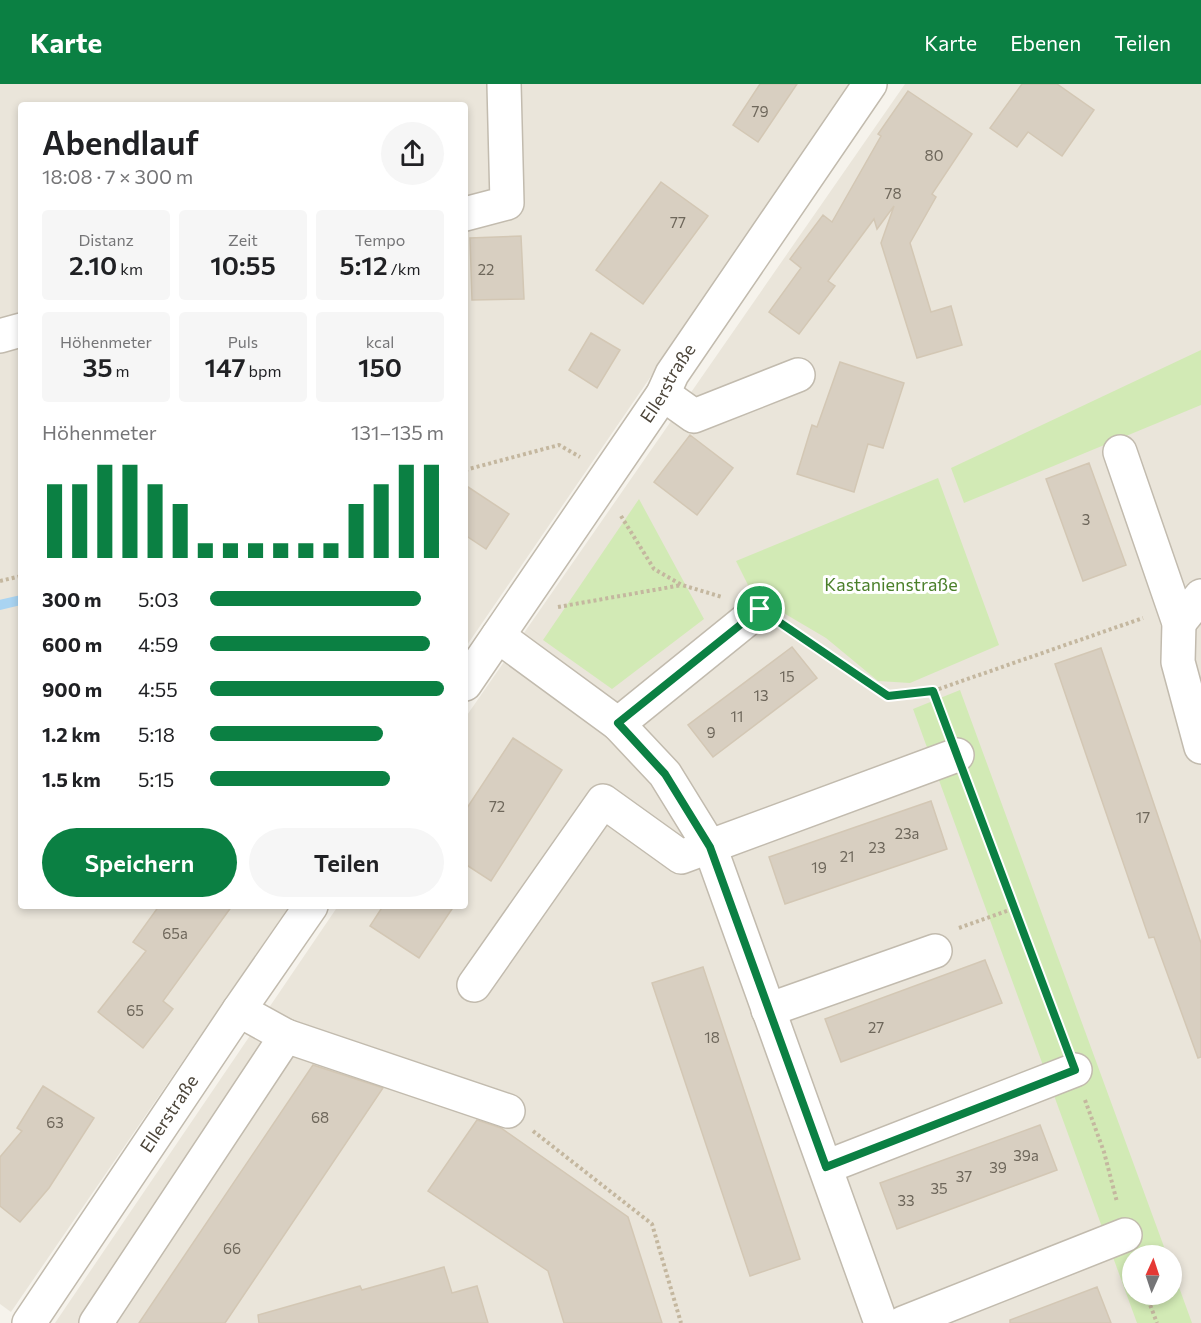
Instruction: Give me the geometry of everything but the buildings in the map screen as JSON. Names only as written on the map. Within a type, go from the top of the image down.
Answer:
[{"type":"street","points":[[468,213],[507,203],[504,84]]},
{"type":"street","name":"Ellerstraße","points":[[468,680],[663,394],[672,374],[870,84]]},
{"type":"street","points":[[0,336],[18,331]]},
{"type":"street","points":[[663,394],[694,416],[798,375]]},
{"type":"street","points":[[1120,452],[1179,623],[1178,662],[1201,747]]},
{"type":"street","points":[[1179,623],[1201,596]]},
{"type":"street","points":[[618,723],[760,609]]},
{"type":"street","points":[[498,636],[618,723],[665,774],[710,847],[881,1323]]},
{"type":"street","points":[[474,985],[603,801],[681,857],[957,755]]},
{"type":"street","name":"Ellerstraße","points":[[30,1323],[309,909]]},
{"type":"street","points":[[768,1010],[935,951]]},
{"type":"street","points":[[239,1010],[286,1036],[507,1112]]},
{"type":"street","points":[[96,1323],[286,1036]]},
{"type":"street","points":[[826,1167],[1075,1070]]},
{"type":"street","points":[[903,1323],[1125,1235]]},
{"type":"path","points":[[468,469],[560,445],[608,474],[618,510],[654,569],[682,585],[760,609],[888,696],[933,691],[1147,616],[1179,623]]},
{"type":"path","points":[[0,581],[18,577]]},
{"type":"path","points":[[551,608],[682,585]]},
{"type":"path","points":[[933,691],[1104,1152],[1125,1235]]},
{"type":"path","points":[[935,951],[938,935],[1014,908]]},
{"type":"path","points":[[507,1112],[652,1224],[681,1323]]},
{"type":"path","points":[[1150,1305],[1157,1323]]},
{"type":"shaded area","points":[[0,84],[851,84],[468,644],[468,102],[18,102],[18,909],[287,909],[11,1312],[0,1304]]},
{"type":"shaded area","points":[[905,84],[1201,84],[1201,1323],[55,1323],[336,909],[468,909],[468,714]]},
{"type":"green space","points":[[1201,350],[1201,405],[964,503],[951,468]]},
{"type":"green space","name":"Kastanienstraße","points":[[938,478],[999,645],[910,683],[878,681],[826,638],[753,595],[736,561]]},
{"type":"green space","points":[[639,499],[704,619],[612,689],[543,640]]},
{"type":"green space","points":[[960,690],[1163,1245],[1122,1245],[1122,1282],[913,709]]},
{"type":"green space","points":[[1182,1296],[1192,1323],[1137,1323],[1130,1305],[1182,1305]]},
{"type":"waterway","points":[[0,605],[18,601]]},
{"type":"route","points":[[760,609],[888,696],[933,691],[1075,1070],[826,1167],[710,847],[665,774],[618,723],[760,609]]}]
